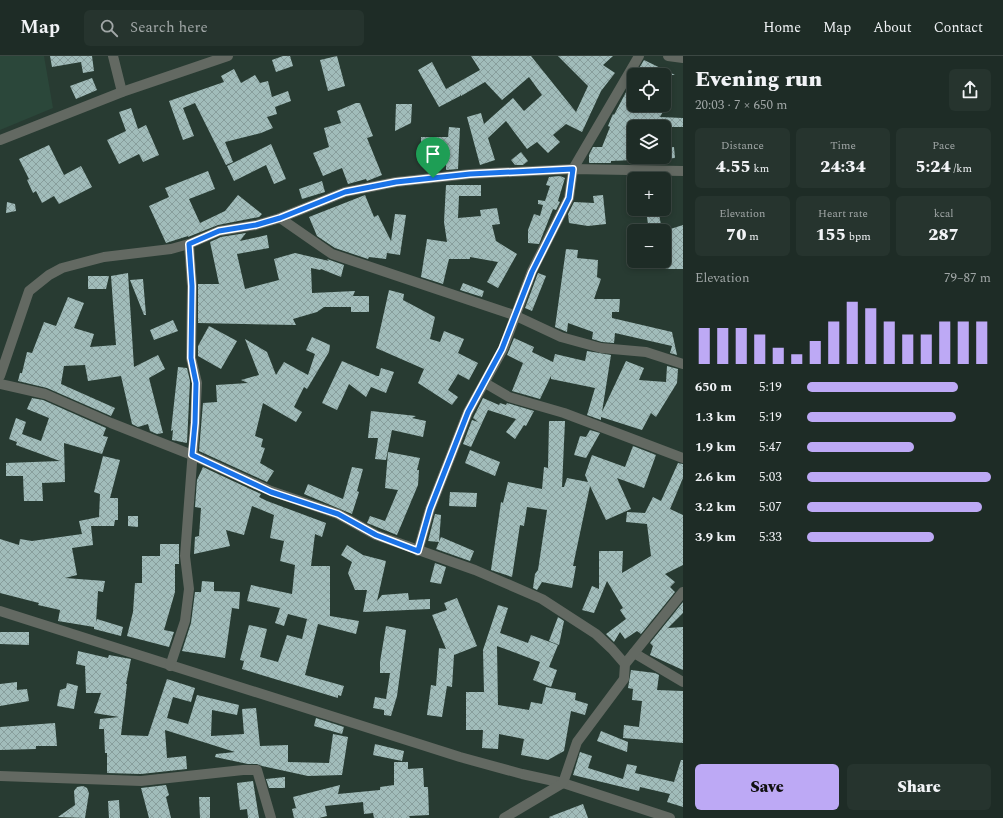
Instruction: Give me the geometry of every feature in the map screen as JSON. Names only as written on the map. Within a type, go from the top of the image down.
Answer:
[{"type":"street","points":[[113,56],[122,92]]},
{"type":"street","points":[[0,140],[122,92],[228,56]]},
{"type":"street","points":[[418,551],[430,509],[468,412],[502,349],[532,272],[569,198],[573,169],[639,56]]},
{"type":"street","points":[[668,56],[683,58]]},
{"type":"street","points":[[0,376],[29,292],[49,274],[62,268],[104,257],[171,249],[189,244],[219,231],[256,225],[280,218],[345,192],[396,182],[470,174],[573,169],[683,171]]},
{"type":"street","points":[[280,218],[332,254],[514,315],[561,337],[601,348],[646,352],[683,364]]},
{"type":"street","points":[[170,666],[185,621],[189,589],[184,556],[195,423],[196,383],[191,358],[192,286],[189,244]]},
{"type":"street","points":[[485,383],[509,397],[564,413],[683,458]]},
{"type":"street","points":[[0,384],[45,394],[192,455],[271,492],[338,514],[376,535],[475,570],[542,599],[596,634],[625,664]]},
{"type":"street","points":[[504,818],[563,783],[577,742],[624,679],[625,664],[683,592]]},
{"type":"street","points":[[0,611],[460,757],[522,774],[563,783],[670,818]]},
{"type":"street","points":[[634,653],[683,682]]},
{"type":"street","points":[[0,776],[141,781],[243,770],[258,770],[271,818]]},
{"type":"shaded area","points":[[0,56],[44,56],[53,108],[0,130]]},
{"type":"building","points":[[50,56],[92,56],[94,71],[83,73],[81,62],[52,67]]},
{"type":"building","points":[[283,56],[290,56],[293,66],[276,72],[272,60]]},
{"type":"building","points":[[337,56],[345,86],[328,91],[320,60]]},
{"type":"building","points":[[471,56],[531,56],[576,112],[588,86],[558,56],[613,56],[603,65],[615,73],[601,91],[582,132],[566,124],[553,135],[560,142],[548,153],[537,142],[527,149],[506,121],[488,138],[495,160],[480,165],[467,117],[481,113],[484,124],[513,98],[524,111],[542,95],[529,77],[502,100],[485,82],[461,96],[460,94],[460,96],[439,107],[418,70],[432,62],[446,89],[480,70]]},
{"type":"building","points":[[644,60],[661,68],[639,68]]},
{"type":"building","points":[[234,69],[241,83],[255,75],[260,83],[268,81],[272,97],[288,91],[291,101],[275,107],[277,114],[267,117],[273,128],[261,133],[225,142],[233,162],[226,165],[195,103],[183,108],[194,136],[183,140],[169,101],[224,82],[221,76]]},
{"type":"building","points":[[92,78],[97,90],[76,99],[70,86]]},
{"type":"building","points":[[627,90],[627,112],[663,112],[660,117],[683,118],[683,127],[671,127],[671,120],[627,120],[627,160],[611,161],[611,163],[589,163],[589,155],[593,147],[602,147],[610,127],[608,126],[613,114],[614,115]]},
{"type":"building","points":[[356,103],[360,103],[373,136],[367,138],[382,175],[367,181],[366,179],[348,184],[342,168],[323,176],[313,153],[329,147],[324,128],[341,123],[337,111]]},
{"type":"building","points":[[396,104],[412,104],[411,123],[395,131]]},
{"type":"building","points":[[131,108],[138,129],[146,125],[159,155],[143,162],[139,154],[119,164],[107,140],[126,131],[119,112]]},
{"type":"building","points":[[449,127],[460,128],[458,169],[446,170],[446,162],[421,162],[421,137],[448,137]]},
{"type":"building","points":[[271,144],[286,179],[274,184],[266,165],[234,181],[227,166]]},
{"type":"building","points":[[49,145],[64,175],[81,166],[92,187],[59,204],[54,196],[42,203],[36,191],[33,193],[27,180],[29,179],[19,159]]},
{"type":"building","points":[[671,147],[674,147],[675,158],[671,158]]},
{"type":"building","points":[[521,152],[528,161],[523,165],[515,165],[511,160]]},
{"type":"building","points":[[208,171],[215,189],[189,199],[200,223],[225,211],[238,195],[262,214],[259,217],[218,225],[188,237],[166,243],[149,206],[169,197],[165,188]]},
{"type":"building","points":[[560,176],[565,178],[558,201],[560,202],[556,210],[553,209],[539,244],[528,243],[528,230],[534,214],[540,216],[543,205],[538,204],[538,200],[545,201],[550,186],[546,185],[549,177]]},
{"type":"building","points":[[322,181],[325,192],[302,199],[299,189]]},
{"type":"building","points":[[446,185],[481,185],[481,196],[459,196],[458,218],[481,216],[480,210],[497,208],[500,224],[492,225],[496,241],[517,254],[498,288],[487,282],[498,262],[470,257],[470,259],[449,259],[443,284],[421,277],[427,239],[447,242],[444,222]]},
{"type":"building","points":[[365,195],[374,217],[378,215],[391,241],[395,214],[406,215],[400,255],[387,253],[386,259],[369,257],[368,259],[335,248],[317,236],[309,217]]},
{"type":"building","points":[[603,195],[606,224],[588,226],[569,223],[568,214],[574,202],[594,203],[593,196]]},
{"type":"building","points":[[7,202],[15,204],[16,211],[6,213]]},
{"type":"building","points":[[659,216],[661,224],[648,224],[647,217]]},
{"type":"building","points":[[683,225],[683,269],[664,269],[671,268],[671,229]]},
{"type":"building","points":[[246,233],[240,241],[267,235],[269,248],[237,254],[245,289],[279,280],[274,259],[295,253],[329,261],[327,259],[344,265],[341,277],[321,269],[311,268],[312,293],[355,291],[353,296],[369,296],[369,312],[351,312],[351,307],[324,307],[317,312],[293,319],[296,325],[198,323],[198,284],[219,284],[210,242],[221,237]]},
{"type":"building","points":[[566,249],[578,250],[577,258],[598,260],[597,277],[601,279],[594,299],[620,299],[619,312],[612,312],[612,318],[672,332],[677,355],[670,353],[672,346],[615,333],[614,343],[602,342],[592,339],[593,332],[568,323],[567,332],[555,327]]},
{"type":"building","points":[[128,273],[134,367],[158,355],[165,369],[149,378],[163,433],[157,434],[150,431],[148,424],[138,427],[132,424],[121,376],[88,381],[85,365],[64,366],[61,384],[115,408],[111,416],[47,388],[18,381],[20,373],[22,373],[27,352],[32,353],[44,322],[56,326],[68,297],[84,303],[74,328],[94,334],[90,347],[116,345],[111,276]]},
{"type":"building","points":[[538,273],[546,276],[532,311],[525,308]]},
{"type":"building","points":[[88,276],[109,276],[106,289],[88,289]]},
{"type":"building","points":[[143,279],[146,315],[144,315],[130,280]]},
{"type":"building","points":[[463,283],[484,291],[482,297],[460,290]]},
{"type":"building","points":[[389,290],[404,294],[403,300],[435,317],[430,339],[440,342],[444,331],[464,339],[458,353],[478,363],[469,380],[458,374],[448,390],[458,397],[452,405],[418,383],[424,369],[376,348]]},
{"type":"building","points":[[173,320],[178,331],[154,340],[150,330]]},
{"type":"building","points":[[209,326],[237,341],[221,369],[198,356],[198,346]]},
{"type":"building","points":[[312,337],[330,345],[329,352],[307,389],[304,387],[294,407],[302,412],[296,422],[263,403],[255,436],[263,439],[261,447],[265,448],[260,463],[274,471],[267,482],[199,451],[203,403],[217,402],[216,385],[248,383],[241,380],[259,375],[245,339],[267,352],[276,375],[284,362],[308,375],[315,354],[306,350]]},
{"type":"building","points":[[514,338],[534,347],[532,352],[553,362],[555,354],[585,361],[587,351],[611,355],[602,412],[626,361],[644,368],[639,380],[666,382],[667,366],[678,369],[677,383],[656,417],[651,413],[642,430],[601,417],[601,420],[587,415],[595,388],[551,379],[551,376],[540,399],[512,391],[523,363],[507,355]]},
{"type":"building","points":[[342,361],[377,376],[379,376],[381,368],[394,372],[386,393],[371,387],[366,397],[349,384],[337,410],[322,403]]},
{"type":"building","points":[[178,367],[187,368],[190,381],[187,443],[172,440],[173,430],[171,431]]},
{"type":"building","points":[[32,398],[43,400],[106,428],[103,436],[108,437],[102,454],[64,443],[65,482],[42,483],[43,501],[24,501],[23,476],[6,476],[6,463],[60,461],[16,445],[17,442],[9,439],[16,418],[26,422],[22,434],[41,441],[49,418],[27,409]]},
{"type":"building","points":[[483,398],[499,405],[500,403],[506,405],[507,403],[534,411],[526,426],[524,425],[515,439],[506,432],[516,419],[488,410],[471,447],[463,444],[472,420],[478,422],[473,418]]},
{"type":"building","points":[[371,411],[416,416],[412,418],[426,421],[423,437],[392,430],[386,460],[375,459],[378,438],[368,438]]},
{"type":"building","points":[[549,421],[565,421],[562,487],[564,487],[567,478],[588,482],[585,475],[592,455],[625,467],[633,446],[656,455],[644,488],[617,478],[631,509],[606,520],[590,486],[573,566],[576,566],[572,588],[542,582],[537,590],[533,588],[535,574],[538,570],[547,510],[527,507],[524,526],[520,525],[512,577],[491,570],[501,502],[503,503],[508,482],[542,489],[544,467],[548,468]]},
{"type":"building","points":[[590,430],[600,433],[586,458],[574,455],[580,436],[586,437]]},
{"type":"building","points":[[470,450],[500,462],[495,476],[465,463]]},
{"type":"building","points":[[388,452],[420,458],[417,470],[419,470],[418,485],[397,535],[367,523],[370,516],[385,521],[398,490],[385,488]]},
{"type":"building","points":[[103,456],[120,460],[110,498],[118,498],[118,520],[115,520],[114,526],[91,526],[93,545],[72,548],[77,575],[65,578],[105,581],[103,592],[98,591],[96,622],[97,619],[123,627],[121,636],[94,629],[94,627],[58,621],[60,610],[0,593],[0,539],[19,545],[20,539],[32,541],[82,534],[79,521],[99,517],[100,494],[94,492]]},
{"type":"building","points":[[678,463],[683,464],[683,478],[670,509],[683,515],[683,565],[665,574],[675,582],[670,587],[675,592],[641,634],[637,631],[625,639],[620,632],[614,642],[606,634],[626,619],[620,610],[623,608],[607,581],[594,613],[582,610],[592,586],[599,589],[599,551],[623,551],[622,573],[651,556],[647,524],[626,522],[627,512],[645,513],[653,497],[661,501]]},
{"type":"building","points":[[203,467],[261,494],[259,497],[267,501],[326,523],[322,537],[315,534],[311,566],[330,566],[330,616],[359,621],[356,634],[318,624],[305,675],[344,686],[341,696],[338,695],[338,698],[242,669],[244,661],[240,660],[249,625],[267,629],[260,657],[278,662],[287,635],[302,639],[307,619],[288,614],[284,626],[275,623],[280,608],[247,601],[251,585],[292,594],[295,565],[280,561],[284,541],[270,538],[274,515],[252,506],[244,535],[226,530],[230,546],[194,554],[195,537],[199,536],[201,508],[195,507],[197,480]]},
{"type":"building","points":[[352,467],[363,469],[357,491],[359,492],[352,514],[304,494],[308,484],[343,499]]},
{"type":"building","points":[[450,492],[477,493],[476,507],[449,506]]},
{"type":"building","points":[[435,514],[441,515],[439,542],[428,541]]},
{"type":"building","points":[[128,516],[138,516],[138,527],[128,526]]},
{"type":"building","points":[[441,537],[474,551],[470,561],[436,549]]},
{"type":"building","points":[[160,544],[179,544],[179,564],[175,564],[175,592],[164,630],[174,632],[169,647],[127,636],[133,612],[135,583],[142,583],[142,556],[160,556]]},
{"type":"building","points":[[347,545],[363,555],[386,561],[377,601],[382,595],[408,593],[409,600],[430,599],[430,609],[363,612],[367,590],[355,590],[348,573],[352,562],[341,555]]},
{"type":"building","points":[[435,563],[446,567],[441,584],[430,582]]},
{"type":"building","points":[[202,581],[214,582],[214,591],[240,592],[239,609],[232,608],[225,658],[182,651],[191,623],[195,592],[201,592]]},
{"type":"building","points":[[457,598],[477,646],[454,655],[452,687],[447,686],[442,717],[427,715],[431,685],[436,686],[439,648],[446,649],[432,615],[447,610],[444,603]]},
{"type":"building","points":[[683,602],[683,613],[668,628],[683,627],[683,670],[650,655],[653,646],[650,643]]},
{"type":"building","points":[[498,605],[508,608],[500,633],[528,643],[531,635],[558,645],[549,667],[557,670],[551,687],[533,680],[540,662],[497,646],[498,705],[529,710],[531,702],[542,704],[546,687],[576,693],[575,700],[588,704],[585,715],[571,711],[564,751],[548,760],[521,755],[524,739],[499,734],[498,749],[482,748],[483,730],[466,730],[466,692],[484,692],[483,650]]},
{"type":"building","points":[[558,617],[564,621],[559,645],[549,641]]},
{"type":"building","points":[[386,626],[406,630],[397,696],[391,716],[384,715],[384,710],[373,708],[375,697],[386,699],[390,673],[380,673],[380,662]]},
{"type":"building","points":[[0,632],[29,632],[29,645],[0,644]]},
{"type":"building","points":[[78,651],[108,658],[109,655],[131,659],[126,684],[121,735],[148,736],[167,679],[195,688],[191,702],[173,697],[167,718],[188,724],[197,695],[239,705],[237,715],[212,710],[211,736],[244,734],[242,709],[256,708],[260,746],[288,745],[288,762],[329,763],[333,734],[348,737],[342,775],[308,776],[257,764],[248,764],[215,757],[216,754],[235,752],[165,730],[167,758],[186,756],[187,769],[141,774],[107,773],[107,753],[105,753],[104,729],[99,729],[100,719],[119,717],[94,713],[101,693],[86,693],[85,666],[76,664]]},
{"type":"building","points":[[631,670],[655,673],[659,675],[657,690],[683,691],[683,743],[623,738],[624,725],[639,727],[642,701],[632,700],[633,689],[628,688]]},
{"type":"building","points":[[17,682],[17,690],[27,689],[29,701],[0,706],[0,684]]},
{"type":"building","points":[[67,683],[78,686],[74,709],[57,706],[60,690],[66,688]]},
{"type":"building","points":[[316,718],[344,727],[342,734],[314,726]]},
{"type":"building","points":[[55,723],[57,746],[36,746],[36,749],[0,750],[0,727]]},
{"type":"building","points":[[601,731],[628,742],[627,752],[597,741]]},
{"type":"building","points":[[375,744],[404,751],[402,761],[373,755]]},
{"type":"building","points":[[580,752],[592,756],[588,768],[623,779],[627,764],[637,766],[635,773],[674,782],[681,760],[683,760],[683,807],[667,802],[670,794],[640,787],[639,791],[573,775]]},
{"type":"building","points":[[394,762],[408,762],[408,769],[423,768],[424,787],[428,787],[429,815],[409,816],[410,818],[374,818],[373,813],[364,814],[363,802],[325,806],[327,816],[319,818],[294,818],[292,809],[296,808],[293,797],[340,785],[338,794],[380,790],[380,787],[394,785]]},
{"type":"building","points":[[285,777],[285,788],[269,788],[266,779]]},
{"type":"building","points":[[253,781],[259,818],[248,818],[247,809],[240,810],[237,783]]},
{"type":"building","points":[[166,785],[169,795],[166,797],[171,818],[149,818],[141,788]]},
{"type":"building","points":[[83,786],[87,788],[89,793],[85,818],[58,817],[75,805],[74,791],[77,787]]},
{"type":"building","points":[[199,797],[210,797],[210,818],[200,818]]},
{"type":"building","points":[[119,800],[120,818],[109,818],[108,801]]},
{"type":"building","points":[[583,804],[588,818],[549,817]]},
{"type":"route","points":[[573,169],[569,198],[532,272],[502,349],[468,412],[430,509],[418,551],[376,535],[338,514],[271,492],[192,455],[195,423],[196,383],[191,358],[192,286],[189,244],[219,231],[256,225],[280,218],[345,192],[396,182],[433,178],[470,174],[573,169]]}]
